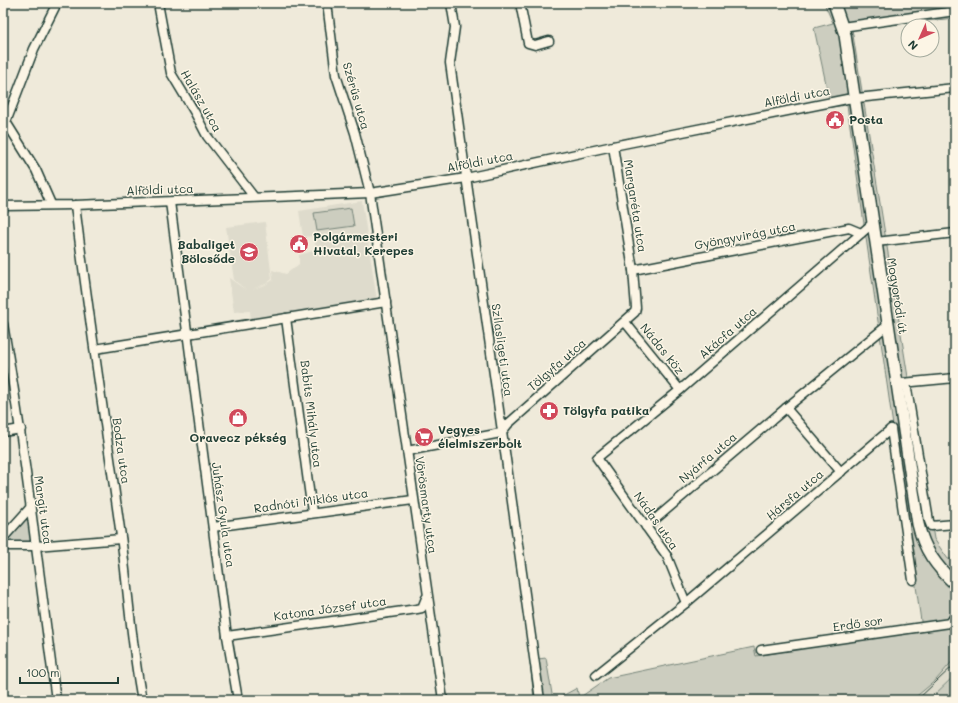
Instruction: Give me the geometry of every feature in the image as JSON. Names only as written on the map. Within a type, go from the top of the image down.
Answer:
[{"type":"street","points":[[51,204],[36,170],[4,121],[34,49],[57,3]]},
{"type":"street","name":"Halász utca","points":[[158,3],[171,73],[207,136],[254,197]]},
{"type":"street","name":"Szérűs utca","points":[[327,3],[336,74],[355,133],[370,193]]},
{"type":"street","name":"Szilasligeti utca","points":[[451,3],[455,27],[450,63],[501,433],[540,700]]},
{"type":"street","points":[[520,3],[528,43],[535,45],[549,41]]},
{"type":"street","name":"Mogyoródi út","points":[[834,3],[842,27],[855,98],[889,324],[929,521],[931,526],[955,524]]},
{"type":"street","points":[[842,27],[955,11]]},
{"type":"street","name":"Alföldi utca","points":[[3,206],[170,202],[254,197],[370,193],[466,178],[613,146],[855,98],[955,88]]},
{"type":"street","name":"Margaréta utca","points":[[613,146],[633,270]]},
{"type":"street","name":"Vörösmarty utca","points":[[370,193],[442,700]]},
{"type":"street","name":"Juhász Gyula utca","points":[[170,202],[227,636],[238,700]]},
{"type":"street","name":"Bodza utca","points":[[75,205],[85,288],[122,539],[134,653],[142,700]]},
{"type":"street","name":"Akácfa utca","points":[[597,458],[680,390],[873,224]]},
{"type":"street","name":"Gyöngyvirág utca","points":[[633,270],[849,228],[861,233]]},
{"type":"street","points":[[876,242],[955,233]]},
{"type":"street","name":"Tölgyfa utca","points":[[501,433],[508,424],[625,322],[634,312],[636,308],[633,270]]},
{"type":"street","points":[[95,349],[386,302]]},
{"type":"street","name":"Babits Mihály utca","points":[[286,318],[312,512]]},
{"type":"street","name":"Nádas köz","points":[[625,322],[680,390]]},
{"type":"street","name":"Margit utca","points":[[3,324],[5,345],[21,429],[56,700]]},
{"type":"street","name":"Nyárfa utca","points":[[646,527],[786,408],[889,324]]},
{"type":"street","points":[[902,383],[955,378]]},
{"type":"street","name":"Mogyoródi út","points":[[902,383],[921,535],[932,560],[955,584]]},
{"type":"street","points":[[786,408],[841,472]]},
{"type":"street","points":[[3,432],[21,429]]},
{"type":"street","name":"Hársfa utca","points":[[596,675],[686,603],[891,429],[913,580]]},
{"type":"street","points":[[407,451],[501,433]]},
{"type":"street","name":"Nádas utca","points":[[597,458],[667,556],[686,603]]},
{"type":"street","name":"Radnóti Miklós utca","points":[[213,527],[312,512],[413,500]]},
{"type":"street","points":[[3,538],[30,508]]},
{"type":"street","points":[[3,546],[36,546],[122,539]]},
{"type":"street","name":"Katona József utca","points":[[227,636],[422,608],[427,595]]},
{"type":"street","name":"Erdő sor","points":[[761,650],[950,623],[955,616]]},
{"type":"shaded area","points":[[824,3],[955,3],[955,18],[940,20],[940,18],[900,18],[900,24],[852,29],[934,539],[948,559],[955,559],[955,658],[936,680],[912,700],[555,700],[577,688],[579,698],[608,678],[754,647],[756,656],[922,628],[847,105],[831,107],[814,28],[833,23]]},
{"type":"shaded area","points":[[362,201],[377,301],[251,322],[250,311],[234,312],[229,278],[246,290],[234,280],[226,227],[265,222],[272,279],[266,284],[252,289],[265,285],[273,280],[272,270],[286,274],[299,264],[299,255],[316,250],[314,236],[303,237],[299,211]]},
{"type":"shaded area","points":[[351,208],[354,226],[317,231],[314,213]]},
{"type":"shaded area","points":[[30,508],[36,546],[3,546],[3,538]]},
{"type":"shaded area","points":[[546,658],[553,700],[534,700],[530,660]]},
{"type":"shaded area","points":[[955,658],[955,675],[936,694],[929,700],[912,700],[936,680]]},
{"type":"shaded area","points":[[955,675],[955,700],[929,700]]},
{"type":"tram line","points":[[917,700],[955,664]]},
{"type":"place","name":"Posta","points":[[835,120]]},
{"type":"place","name":"Polgármesteri Hivatal, Kerepes","points":[[299,244]]},
{"type":"place","name":"Babaliget Bölcsőde","points":[[249,252]]},
{"type":"place","name":"Tölgyfa patika","points":[[549,411]]},
{"type":"place","name":"Oravecz pékség","points":[[238,418]]},
{"type":"place","name":"Vegyes élelmiszerbolt","points":[[424,437]]}]
